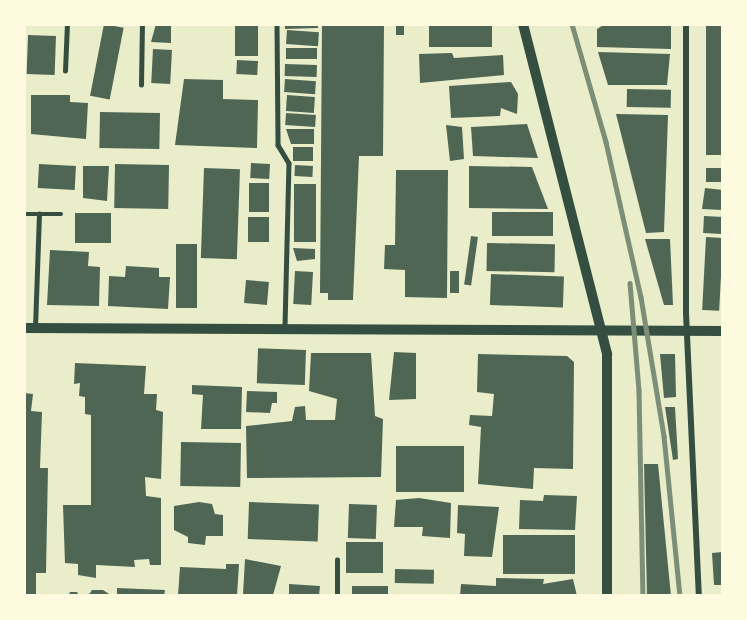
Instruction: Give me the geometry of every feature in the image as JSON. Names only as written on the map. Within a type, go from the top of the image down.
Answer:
[{"type":"street","points":[[523,24],[607,354],[607,596]]},
{"type":"street","points":[[686,24],[691,521],[699,596]]},
{"type":"street","points":[[29,328],[723,331]]},
{"type":"lane","points":[[65,71],[67,24]]},
{"type":"lane","points":[[141,85],[142,24]]},
{"type":"lane","points":[[277,24],[278,145],[289,163],[285,328]]},
{"type":"lane","points":[[24,214],[61,214]]},
{"type":"lane","points":[[29,328],[39,214]]},
{"type":"lane","points":[[337,560],[337,596]]},
{"type":"building","points":[[104,24],[124,28],[110,99],[90,96]]},
{"type":"building","points":[[156,24],[171,24],[171,43],[151,42]]},
{"type":"building","points":[[235,24],[258,24],[258,56],[235,56]]},
{"type":"building","points":[[285,24],[318,24],[318,28],[285,29]]},
{"type":"building","points":[[322,24],[384,24],[383,156],[359,156],[353,300],[328,300],[328,293],[320,293]]},
{"type":"building","points":[[396,24],[404,24],[404,35],[396,35]]},
{"type":"building","points":[[429,24],[492,24],[492,47],[429,47]]},
{"type":"building","points":[[605,24],[671,24],[671,49],[597,47],[597,29]]},
{"type":"building","points":[[706,24],[723,24],[723,155],[706,155]]},
{"type":"building","points":[[287,30],[319,32],[318,46],[286,44]]},
{"type":"building","points":[[28,35],[56,36],[55,75],[27,74]]},
{"type":"building","points":[[286,48],[317,48],[317,59],[286,59]]},
{"type":"building","points":[[153,49],[172,50],[170,84],[151,83]]},
{"type":"building","points":[[598,52],[670,54],[667,85],[608,85]]},
{"type":"building","points":[[452,53],[454,58],[503,55],[504,75],[420,83],[419,54]]},
{"type":"building","points":[[237,60],[258,61],[257,75],[236,74]]},
{"type":"building","points":[[285,64],[317,65],[317,77],[285,76]]},
{"type":"building","points":[[184,79],[223,80],[223,99],[258,100],[257,148],[175,145]]},
{"type":"building","points":[[285,79],[316,81],[315,94],[284,92]]},
{"type":"building","points":[[511,82],[518,94],[517,114],[501,108],[500,116],[451,118],[449,86]]},
{"type":"building","points":[[627,89],[671,90],[671,108],[627,107]]},
{"type":"building","points":[[31,95],[70,95],[70,102],[88,103],[86,139],[31,134]]},
{"type":"building","points":[[287,95],[315,97],[314,113],[286,111]]},
{"type":"building","points":[[100,112],[160,113],[159,149],[99,148]]},
{"type":"building","points":[[286,113],[316,115],[315,127],[285,125]]},
{"type":"building","points":[[616,114],[668,115],[664,232],[646,233]]},
{"type":"building","points":[[527,124],[538,158],[473,156],[471,127]]},
{"type":"building","points":[[446,125],[462,127],[464,159],[450,161]]},
{"type":"building","points":[[286,129],[314,129],[314,144],[291,144]]},
{"type":"building","points":[[293,147],[313,147],[313,161],[293,161]]},
{"type":"building","points":[[251,163],[270,164],[269,179],[250,178]]},
{"type":"building","points":[[39,164],[76,166],[75,190],[38,188]]},
{"type":"building","points":[[115,164],[169,165],[168,209],[114,208]]},
{"type":"building","points":[[295,165],[313,166],[312,177],[294,176]]},
{"type":"building","points":[[83,166],[109,166],[107,201],[83,198]]},
{"type":"building","points":[[469,166],[532,167],[548,209],[469,208]]},
{"type":"building","points":[[204,168],[240,169],[237,259],[201,258]]},
{"type":"building","points":[[706,168],[723,168],[723,182],[706,182]]},
{"type":"building","points":[[396,170],[448,170],[447,298],[405,297],[405,270],[384,269],[385,245],[395,245]]},
{"type":"building","points":[[249,183],[269,183],[269,212],[249,212]]},
{"type":"building","points":[[294,184],[316,184],[316,242],[294,242]]},
{"type":"building","points":[[705,188],[723,190],[723,210],[702,209]]},
{"type":"building","points":[[492,212],[553,212],[553,236],[492,236]]},
{"type":"building","points":[[75,213],[111,213],[111,243],[75,243]]},
{"type":"building","points":[[704,216],[723,217],[722,234],[703,233]]},
{"type":"building","points":[[248,217],[269,217],[269,242],[248,242]]},
{"type":"building","points":[[471,236],[478,237],[471,285],[464,285]]},
{"type":"building","points":[[706,237],[723,238],[719,311],[702,310]]},
{"type":"building","points":[[645,239],[670,239],[673,305],[664,305]]},
{"type":"building","points":[[487,243],[555,244],[555,272],[487,271]]},
{"type":"building","points":[[176,244],[197,244],[197,308],[176,308]]},
{"type":"building","points":[[293,248],[315,249],[315,259],[297,261]]},
{"type":"building","points":[[50,250],[89,252],[88,266],[100,267],[99,306],[47,305]]},
{"type":"building","points":[[126,266],[159,268],[159,277],[170,277],[168,309],[108,306],[109,276],[125,277]]},
{"type":"building","points":[[295,271],[313,272],[311,305],[293,304]]},
{"type":"building","points":[[450,271],[459,271],[459,293],[450,293]]},
{"type":"building","points":[[491,274],[564,277],[563,308],[490,305]]},
{"type":"building","points":[[246,280],[269,282],[267,305],[244,303]]},
{"type":"building","points":[[258,348],[306,350],[305,385],[257,383]]},
{"type":"building","points":[[394,352],[416,353],[416,399],[389,400]]},
{"type":"building","points":[[311,353],[371,353],[375,416],[383,419],[381,477],[247,478],[246,426],[292,421],[295,407],[305,406],[306,420],[335,420],[337,399],[309,391]]},
{"type":"building","points":[[478,354],[567,356],[574,362],[573,469],[534,468],[533,489],[478,484],[481,427],[469,425],[470,415],[492,416],[494,394],[477,392]]},
{"type":"building","points":[[660,354],[675,354],[676,397],[664,398]]},
{"type":"building","points":[[75,363],[146,366],[144,394],[157,394],[156,410],[163,412],[161,479],[145,477],[146,496],[161,498],[161,565],[150,565],[149,559],[134,560],[135,567],[96,565],[96,578],[78,575],[78,564],[65,563],[63,505],[91,505],[91,415],[85,414],[85,397],[79,396],[80,383],[74,384]]},
{"type":"building","points":[[192,385],[242,387],[241,429],[201,429],[203,395],[192,394]]},
{"type":"building","points":[[247,391],[277,392],[277,403],[272,403],[270,413],[246,412]]},
{"type":"building","points":[[24,393],[33,394],[31,411],[42,412],[40,468],[48,468],[46,573],[36,573],[36,596],[24,596]]},
{"type":"building","points":[[665,407],[675,407],[678,459],[673,460]]},
{"type":"building","points":[[181,442],[241,443],[240,487],[180,486]]},
{"type":"building","points":[[396,446],[464,446],[464,492],[396,492]]},
{"type":"building","points":[[644,464],[658,464],[671,596],[647,596]]},
{"type":"building","points":[[544,495],[577,496],[575,530],[519,529],[520,500],[543,501]]},
{"type":"building","points":[[419,498],[451,503],[450,538],[422,536],[423,527],[394,527],[396,500]]},
{"type":"building","points":[[199,502],[212,504],[215,514],[223,515],[223,536],[206,536],[205,545],[188,543],[188,537],[174,530],[174,506]]},
{"type":"building","points":[[249,502],[319,504],[318,541],[248,539]]},
{"type":"building","points":[[349,504],[377,505],[376,539],[348,538]]},
{"type":"building","points":[[458,505],[499,507],[492,557],[464,556],[465,534],[457,533]]},
{"type":"building","points":[[503,535],[575,535],[575,574],[503,574]]},
{"type":"building","points":[[346,542],[383,542],[383,573],[346,573]]},
{"type":"building","points":[[723,552],[723,585],[714,585],[712,553]]},
{"type":"building","points":[[245,559],[281,566],[273,595],[243,594]]},
{"type":"building","points":[[226,564],[239,564],[237,596],[178,595],[180,567],[226,569]]},
{"type":"building","points":[[395,569],[434,570],[434,584],[395,583]]},
{"type":"building","points":[[496,578],[544,579],[543,584],[573,579],[577,596],[460,596],[461,584],[496,586]]},
{"type":"building","points":[[289,584],[320,586],[319,596],[289,596]]},
{"type":"building","points":[[352,586],[388,586],[388,596],[352,596]]},
{"type":"building","points":[[117,588],[165,590],[164,596],[117,596]]},
{"type":"building","points":[[92,590],[103,590],[112,596],[88,596]]},
{"type":"building","points":[[70,592],[77,592],[79,596],[68,596]]},
{"type":"railway","points":[[572,24],[606,142],[641,297],[664,436],[680,596]]},
{"type":"railway","points":[[630,283],[639,391],[643,596]]}]
